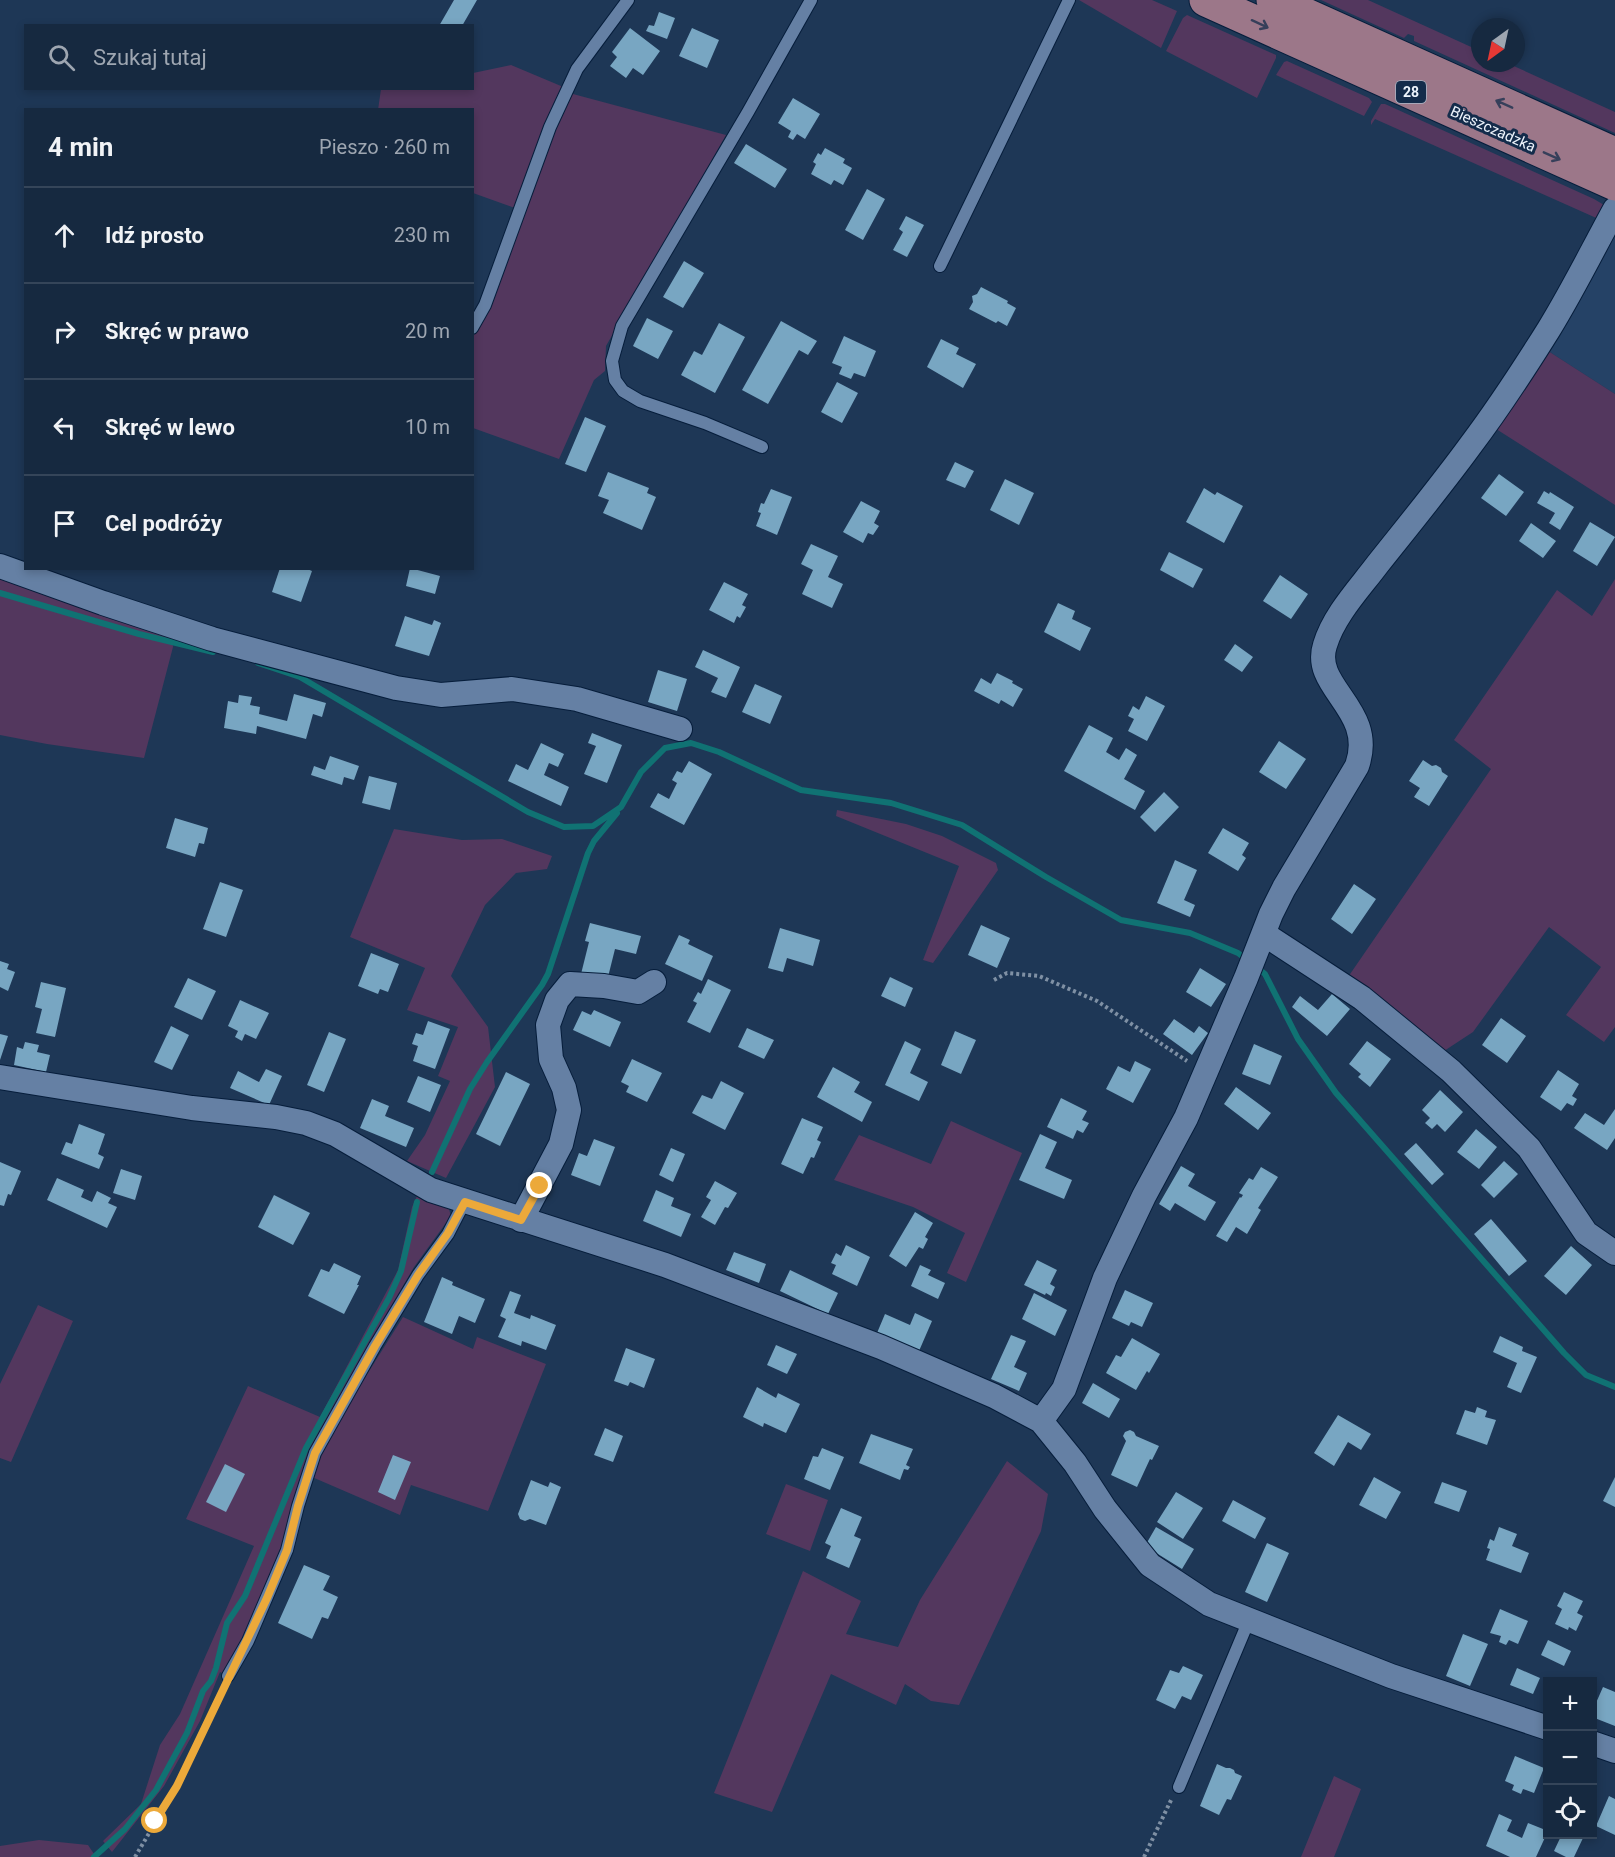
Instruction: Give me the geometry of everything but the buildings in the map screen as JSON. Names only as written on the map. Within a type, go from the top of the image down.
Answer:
[{"type":"main road","name":"Bieszczadzka","points":[[1206,0],[1615,184]]},
{"type":"main road","name":"Bieszczadzka","points":[[1273,0],[1615,154]]},
{"type":"street","points":[[1041,1421],[1064,1389],[1105,1278],[1185,1118],[1261,943],[1271,914],[1284,888],[1349,781],[1360,756],[1358,724],[1328,676],[1324,665],[1324,646],[1329,635],[1351,599],[1487,423],[1549,328],[1615,209]]},
{"type":"street","points":[[0,566],[212,639],[396,688],[441,694],[512,689],[578,699],[680,729]]},
{"type":"street","points":[[1261,943],[1362,998],[1451,1071],[1529,1148],[1586,1233],[1615,1253]]},
{"type":"street","points":[[521,1220],[561,1144],[569,1110],[564,1088],[551,1059],[548,1025],[557,1000],[570,984],[604,986],[638,992],[654,982]]},
{"type":"street","points":[[0,1077],[192,1108],[276,1117],[306,1123],[336,1134],[431,1190],[665,1265],[881,1347],[994,1396],[1041,1421],[1075,1463],[1105,1509],[1150,1564],[1209,1604],[1391,1676],[1543,1726]]},
{"type":"street","points":[[1597,1744],[1615,1751]]},
{"type":"lane","points":[[474,324],[485,305],[550,127],[576,69],[628,0]]},
{"type":"lane","points":[[762,447],[705,423],[640,401],[623,390],[615,380],[612,361],[622,326],[811,0]]},
{"type":"lane","points":[[940,266],[1069,0]]},
{"type":"lane","points":[[228,1676],[248,1641],[287,1550],[315,1453],[375,1346],[418,1275],[448,1233],[465,1202]]},
{"type":"lane","points":[[1179,1788],[1249,1620]]},
{"type":"path","points":[[994,980],[1007,973],[1039,976],[1097,1001],[1205,1073]]},
{"type":"path","points":[[135,1857],[177,1786],[228,1676]]},
{"type":"path","points":[[1144,1857],[1169,1803],[1179,1788]]},
{"type":"shaded area","points":[[1079,0],[1152,0],[1177,11],[1161,48]]},
{"type":"shaded area","points":[[1321,0],[1368,0],[1471,47],[1471,67],[1414,41],[1414,36],[1408,34],[1404,38]]},
{"type":"shaded area","points":[[1187,15],[1276,55],[1257,98],[1166,51],[1183,18]]},
{"type":"shaded area","points":[[1287,61],[1369,98],[1372,102],[1364,116],[1276,75]]},
{"type":"shaded area","points":[[511,65],[561,86],[573,94],[726,135],[606,346],[605,371],[594,380],[559,459],[474,428],[474,333],[484,316],[523,211],[474,193],[474,108],[378,108],[381,90],[474,90],[474,73]]},
{"type":"shaded area","points":[[1525,71],[1615,112],[1615,133],[1482,72]]},
{"type":"shaded area","points":[[1381,104],[1594,199],[1609,208],[1603,221],[1375,119],[1371,125]]},
{"type":"shaded area","points":[[1614,237],[1615,394],[1545,349],[1563,329]]},
{"type":"shaded area","points":[[1545,349],[1615,394],[1615,505],[1493,427]]},
{"type":"shaded area","points":[[0,574],[172,634],[173,647],[144,758],[0,735]]},
{"type":"shaded area","points":[[1615,579],[1615,1027],[1604,1042],[1566,1015],[1601,967],[1549,927],[1473,1032],[1444,1051],[1346,980],[1491,769],[1454,740],[1557,590],[1592,616]]},
{"type":"shaded area","points":[[837,810],[906,824],[942,836],[996,863],[998,870],[933,963],[923,960],[959,866],[836,816]]},
{"type":"shaded area","points":[[394,829],[462,840],[502,839],[552,856],[547,869],[516,873],[485,905],[451,976],[488,1027],[495,1087],[446,1178],[407,1161],[425,1135],[450,1081],[438,1076],[458,1027],[407,1010],[425,968],[350,937]]},
{"type":"shaded area","points":[[951,1121],[1022,1153],[966,1282],[947,1273],[965,1233],[913,1207],[834,1180],[859,1135],[931,1164]]},
{"type":"shaded area","points":[[418,1194],[448,1206],[451,1216],[414,1267],[314,1441],[274,1573],[226,1675],[220,1672],[200,1721],[164,1786],[112,1852],[103,1841],[141,1804],[160,1745],[180,1714],[254,1546],[186,1519],[248,1386],[320,1417],[398,1270],[412,1207]]},
{"type":"shaded area","points":[[38,1305],[73,1321],[11,1462],[0,1458],[0,1384]]},
{"type":"shaded area","points":[[403,1317],[473,1349],[477,1337],[546,1364],[488,1511],[411,1485],[400,1515],[312,1477],[332,1430]]},
{"type":"shaded area","points":[[1007,1461],[1048,1494],[1041,1531],[959,1705],[931,1701],[905,1684],[896,1705],[831,1674],[772,1812],[714,1793],[803,1571],[861,1601],[846,1634],[898,1647],[920,1600]]},
{"type":"shaded area","points":[[786,1484],[828,1500],[810,1551],[766,1534]]},
{"type":"shaded area","points":[[1334,1776],[1361,1789],[1334,1857],[1301,1857]]},
{"type":"shaded area","points":[[39,1840],[88,1845],[96,1857],[0,1857],[0,1846]]},
{"type":"waterway","points":[[0,593],[139,634],[213,652]]},
{"type":"waterway","points":[[258,663],[300,677],[528,812],[564,827],[593,826],[621,807],[641,772],[665,748],[691,743],[719,752],[801,790],[891,803],[962,825],[1121,920],[1190,933],[1238,953],[1247,960]]},
{"type":"waterway","points":[[432,1172],[470,1089],[548,974],[588,853],[594,841],[617,813]]},
{"type":"waterway","points":[[1255,966],[1265,974],[1298,1039],[1336,1093],[1564,1353],[1586,1375],[1615,1387]]},
{"type":"waterway","points":[[94,1857],[125,1829],[156,1790],[187,1733],[203,1691],[211,1681],[216,1668],[227,1623],[245,1596],[306,1448],[389,1298],[401,1271],[417,1202]]},
{"type":"route","points":[[155,1821],[177,1786],[267,1598],[287,1550],[315,1453],[418,1275],[448,1233],[465,1202],[521,1220],[540,1186]]}]
